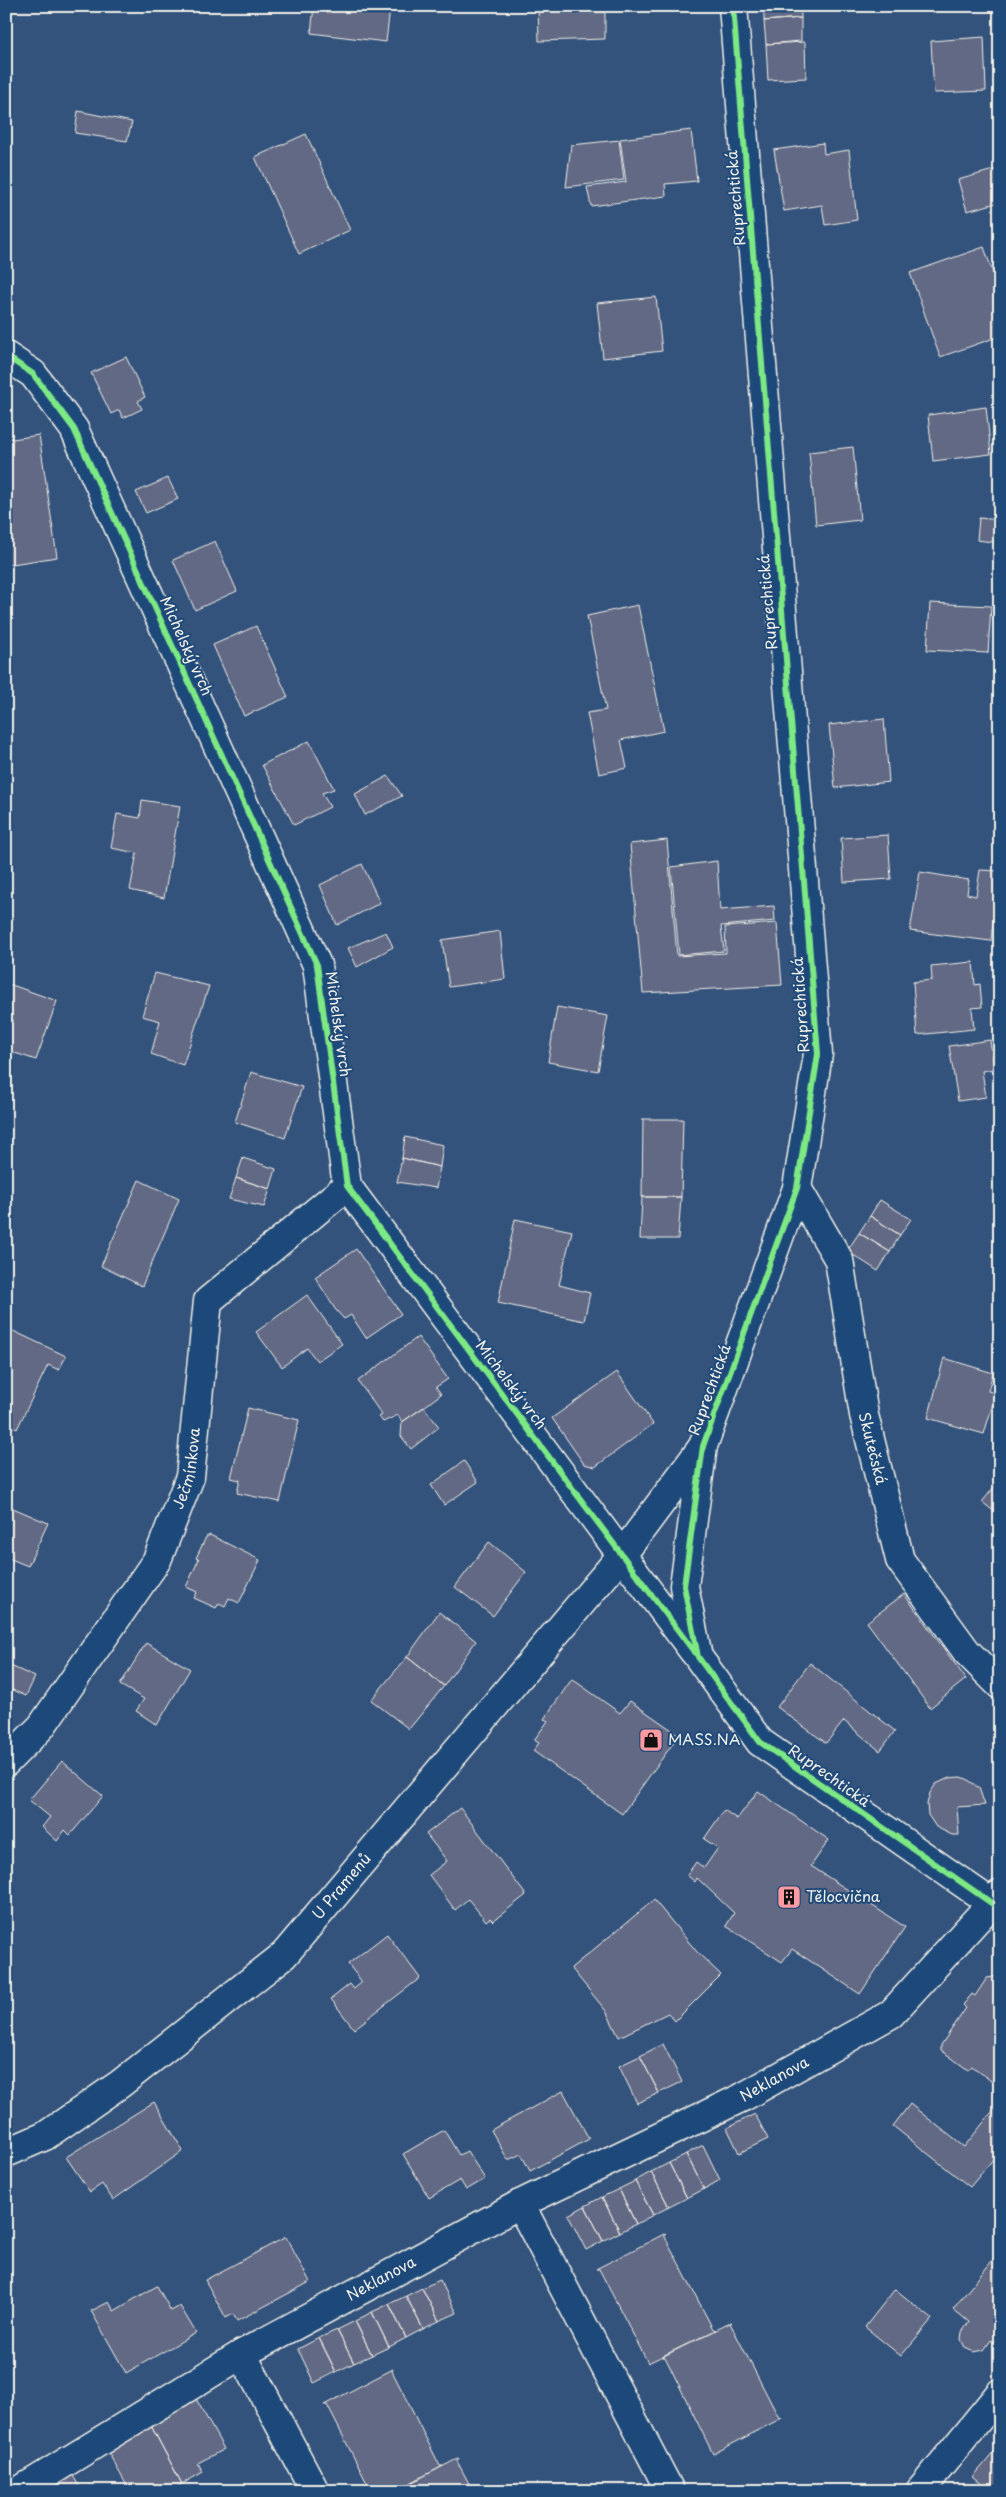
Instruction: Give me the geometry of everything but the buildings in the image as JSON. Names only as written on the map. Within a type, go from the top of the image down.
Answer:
[{"type":"street","name":"Ruprechtická","points":[[733,6],[818,1054],[797,1188],[703,1446],[684,1586],[698,1657],[760,1742],[997,1902]]},
{"type":"street","name":"Michelský vrch","points":[[6,356],[32,374],[74,429],[317,964],[346,1186],[698,1657]]},
{"type":"street","name":"Ječmínkova","points":[[6,1762],[41,1727],[157,1560],[190,1477],[208,1301],[346,1186]]},
{"type":"street","name":"Skutečská","points":[[797,1188],[839,1260],[864,1415],[900,1560],[967,1652],[1000,1685]]},
{"type":"street","points":[[622,1555],[703,1446]]},
{"type":"street","name":"U Pramenů","points":[[6,2153],[45,2136],[120,2084],[284,1955],[622,1555]]},
{"type":"street","name":"Neklanova","points":[[19,2491],[242,2354],[520,2204],[743,2097],[892,2014],[997,1902]]},
{"type":"street","points":[[520,2204],[670,2491]]},
{"type":"street","points":[[242,2354],[315,2491]]},
{"type":"street","points":[[920,2491],[1000,2393]]},
{"type":"cycle path","points":[[733,6],[818,1054],[797,1188],[703,1446],[684,1586],[698,1657],[760,1742],[1000,1909]]},
{"type":"cycle path","points":[[6,356],[33,374],[74,429],[317,965],[347,1186],[695,1653]]},
{"type":"place","name":"MASS.NA","points":[[651,1740]]},
{"type":"place","name":"Tělocvična","points":[[789,1897]]}]
